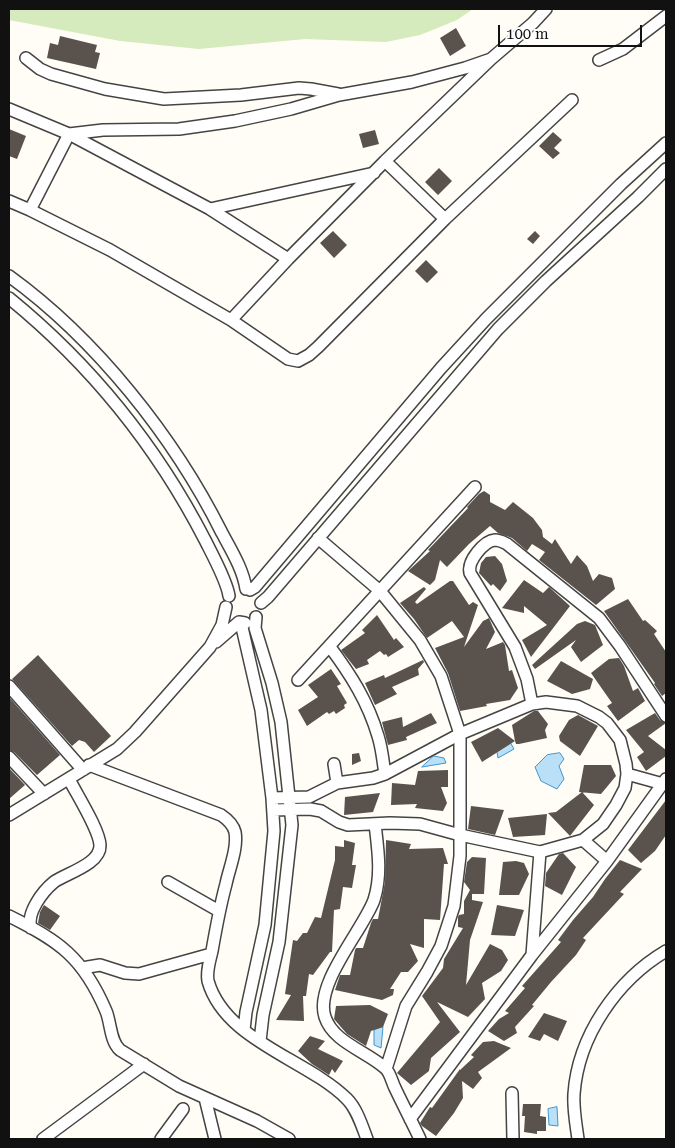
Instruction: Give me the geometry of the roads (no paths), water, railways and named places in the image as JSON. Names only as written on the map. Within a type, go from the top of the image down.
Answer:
[{"type":"street","points":[[231,320],[288,259],[386,161],[491,59],[533,23],[546,9]]},
{"type":"street","points":[[599,60],[623,49],[666,16]]},
{"type":"street","points":[[26,58],[51,74],[105,89],[164,99],[241,95],[299,88],[339,95]]},
{"type":"street","points":[[69,134],[103,130],[179,129],[207,126],[291,109],[339,95],[412,82],[450,73],[491,59]]},
{"type":"street","points":[[9,201],[110,250],[231,320],[288,359],[298,361],[303,359],[326,339],[446,219],[572,100]]},
{"type":"street","points":[[9,109],[69,134],[210,209],[288,259]]},
{"type":"street","points":[[30,210],[69,134]]},
{"type":"street","points":[[9,815],[117,749],[135,732],[210,646],[222,625],[228,601],[237,590],[255,587],[441,368],[486,319],[621,184],[666,143]]},
{"type":"street","points":[[386,161],[446,219]]},
{"type":"street","points":[[260,603],[268,597],[498,329],[666,169]]},
{"type":"street","points":[[210,209],[374,173]]},
{"type":"street","points":[[9,276],[31,292],[81,339],[113,374],[172,448],[209,507],[248,589],[257,595],[260,611],[256,617],[247,623],[240,623],[232,619],[228,614],[228,601],[213,555],[172,480],[150,448],[117,406],[58,340],[9,298]]},
{"type":"street","points":[[298,680],[475,488]]},
{"type":"street","points":[[318,538],[380,591],[420,640],[431,656],[448,696],[460,734],[460,856],[457,885],[450,919],[441,946],[406,1006],[386,1069]]},
{"type":"street","points":[[532,704],[527,679],[515,647],[468,568],[472,558],[494,540],[507,544],[599,618],[620,646],[666,716]]},
{"type":"street","points":[[256,617],[255,628],[272,683],[281,722],[292,825],[279,942],[263,1015],[260,1041]]},
{"type":"street","points":[[210,646],[240,623]]},
{"type":"street","points":[[240,623],[261,710],[273,810],[273,840],[265,925],[244,1030]]},
{"type":"street","points":[[330,647],[361,692],[379,738],[385,774]]},
{"type":"street","points":[[9,686],[86,767],[227,818],[235,831],[234,852],[211,954],[208,976],[210,985],[222,1008],[244,1030],[333,1087],[346,1099],[352,1107],[367,1139]]},
{"type":"street","points":[[272,798],[290,803],[310,809],[321,811],[348,825],[420,824],[460,835],[540,852],[583,840],[603,824],[610,815],[624,788],[627,774],[620,740],[607,723],[577,706],[546,702],[532,704],[460,734],[385,774],[373,778],[337,783],[319,793],[290,803],[273,810]]},
{"type":"street","points":[[9,756],[44,794]]},
{"type":"street","points":[[334,764],[337,783]]},
{"type":"street","points":[[410,1119],[532,955],[607,861],[664,782],[627,774]]},
{"type":"street","points":[[31,928],[29,922],[31,914],[39,899],[54,882],[88,864],[99,850],[100,844],[97,834],[69,779]]},
{"type":"street","points":[[319,793],[321,811]]},
{"type":"street","points":[[375,824],[379,868],[374,898],[368,915],[338,962],[327,990],[324,1012],[330,1027],[342,1039],[386,1069],[420,1139]]},
{"type":"street","points":[[583,840],[607,861]]},
{"type":"street","points":[[532,955],[540,852]]},
{"type":"street","points":[[168,882],[219,912]]},
{"type":"street","points":[[9,916],[58,943],[82,968],[106,1010],[117,1048],[179,1086],[256,1121],[289,1139]]},
{"type":"street","points":[[578,1139],[574,1094],[582,1057],[592,1033],[608,1005],[622,988],[638,972],[666,951]]},
{"type":"street","points":[[82,968],[100,964],[126,973],[138,974],[211,954]]},
{"type":"street","points":[[43,1139],[144,1064]]},
{"type":"street","points":[[512,1093],[513,1139]]},
{"type":"street","points":[[205,1098],[215,1139]]},
{"type":"street","points":[[161,1139],[183,1109]]},
{"type":"water","points":[[510,742],[514,749],[498,758],[497,752]]},
{"type":"water","points":[[560,753],[564,759],[559,766],[564,779],[557,789],[541,781],[535,767],[547,755]]},
{"type":"water","points":[[434,756],[444,758],[446,763],[422,767]]},
{"type":"water","points":[[383,1027],[381,1048],[374,1045],[374,1030]]},
{"type":"water","points":[[557,1107],[558,1126],[549,1125],[548,1109]]}]
